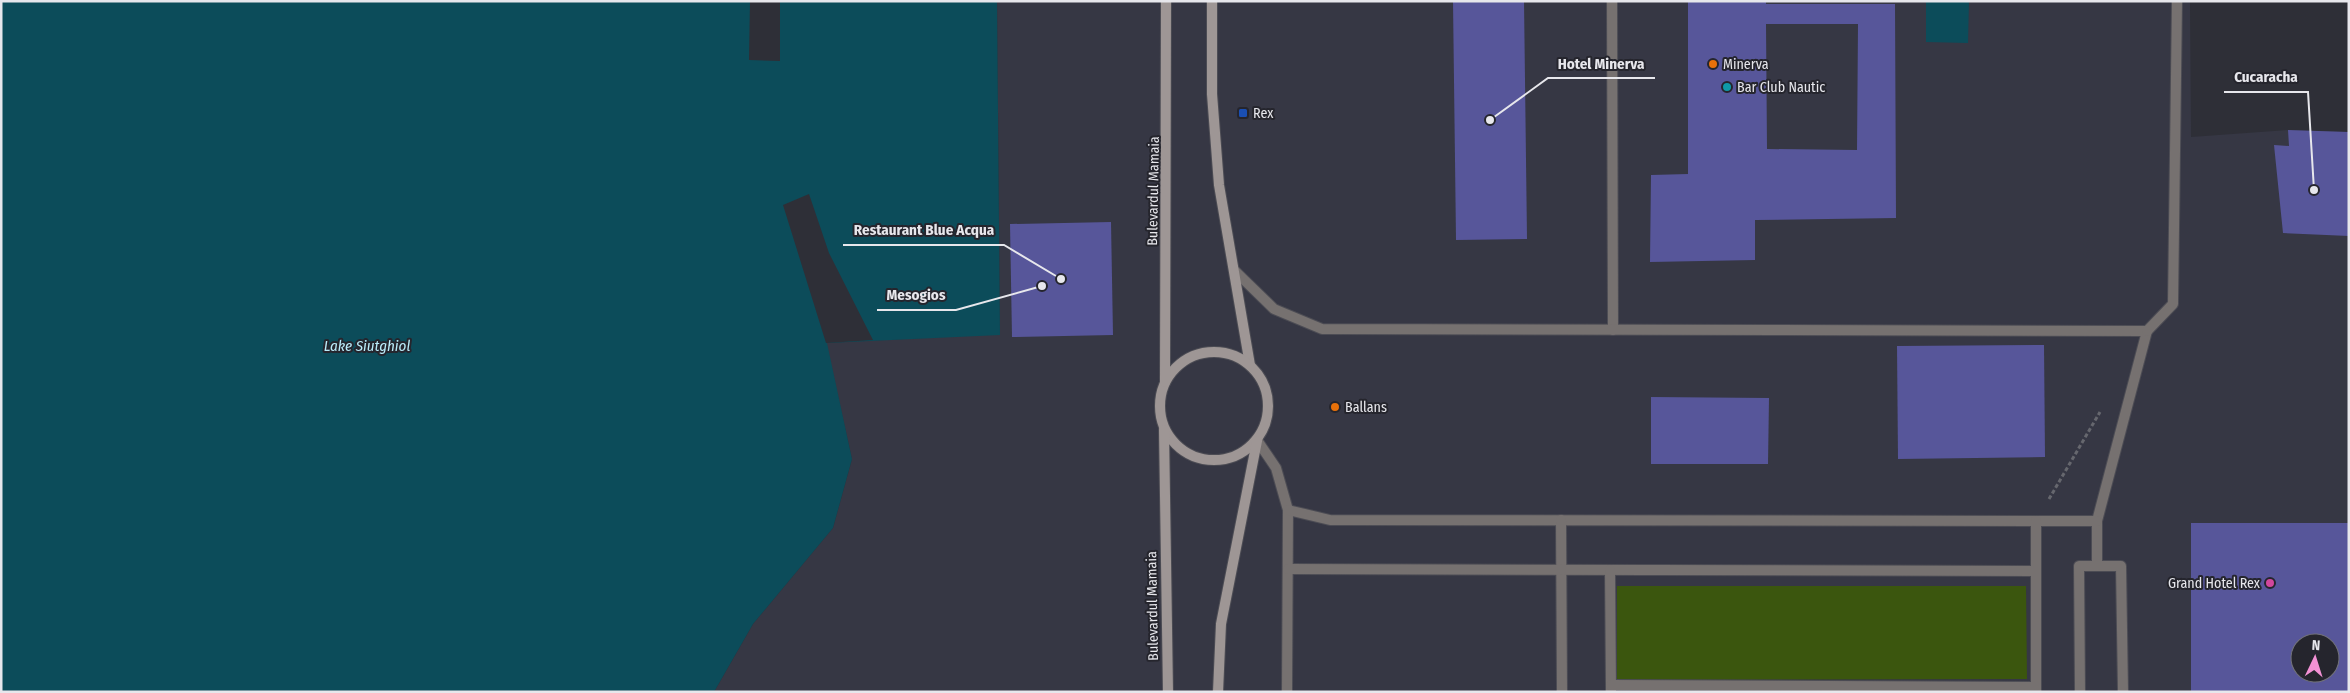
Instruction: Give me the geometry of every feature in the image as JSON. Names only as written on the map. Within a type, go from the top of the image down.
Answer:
[{"type":"main road","name":"Bulevardul Mamaia","points":[[1165,382],[1166,1]]},
{"type":"main road","points":[[1212,1],[1212,94],[1219,185],[1250,366]]},
{"type":"main road","points":[[1219,352],[1233,355],[1250,366],[1257,373],[1266,390],[1268,410],[1264,428],[1250,448],[1233,458],[1210,461],[1184,452],[1175,445],[1164,429],[1160,419],[1159,400],[1165,382],[1174,369],[1190,357],[1219,352]]},
{"type":"main road","name":"Bulevardul Mamaia","points":[[1164,429],[1168,692]]},
{"type":"main road","points":[[1218,692],[1221,624],[1257,440]]},
{"type":"street","points":[[1612,1],[1613,330]]},
{"type":"street","points":[[2097,566],[2097,521],[2147,331],[2173,304],[2177,1]]},
{"type":"street","points":[[1235,271],[1274,309],[1322,329],[2147,331]]},
{"type":"street","points":[[1257,440],[1276,468],[1288,510],[1287,692]]},
{"type":"street","points":[[1288,510],[1330,520],[2097,521]]},
{"type":"street","points":[[1561,520],[1562,692]]},
{"type":"street","points":[[1610,570],[1611,689],[2036,689],[2036,521]]},
{"type":"street","points":[[2080,692],[2079,566],[2122,566],[2123,692]]},
{"type":"street","points":[[1288,569],[2036,571]]},
{"type":"path","points":[[2036,521],[2102,409]]},
{"type":"shaded area","points":[[997,1],[2190,1],[2191,137],[2288,130],[2349,132],[2349,692],[714,692],[753,624],[833,528],[852,459],[826,343],[1000,334]]},
{"type":"green space","points":[[1617,586],[2026,586],[2027,679],[1617,680]]},
{"type":"water","name":"Lake Siutghiol","points":[[1,1],[997,1],[1000,335],[827,343],[852,459],[833,528],[753,624],[714,692],[1,692]]},
{"type":"water","points":[[1926,1],[1969,1],[1968,43],[1926,42]]},
{"type":"pier","points":[[750,1],[780,1],[780,61],[749,60]]},
{"type":"pier","points":[[809,194],[829,253],[873,340],[826,343],[783,205]]},
{"type":"building","points":[[1453,1],[1524,1],[1527,239],[1456,240]]},
{"type":"building","name":"Bar Club Nautic","points":[[1688,1],[1766,1],[1766,4],[1895,4],[1896,218],[1755,220],[1755,260],[1650,262],[1651,175],[1688,174]],"holes":[[[1766,24],[1858,24],[1857,150],[1767,149]]]},
{"type":"building","points":[[2288,130],[2349,132],[2349,236],[2283,233],[2274,145],[2289,146]]},
{"type":"building","points":[[1111,222],[1113,335],[1012,337],[1010,224]]},
{"type":"building","points":[[2044,345],[2045,457],[1898,459],[1897,346]]},
{"type":"building","points":[[1651,397],[1769,398],[1768,464],[1651,464]]},
{"type":"building","name":"Grand Hotel Rex","points":[[2191,523],[2349,523],[2349,692],[2191,692]]},
{"type":"place","name":"Minerva","points":[[1713,64]]},
{"type":"place","name":"Bar Club Nautic","points":[[1727,87]]},
{"type":"place","name":"Rex","points":[[1243,113]]},
{"type":"place","name":"Hotel Minerva","points":[[1490,120]]},
{"type":"place","name":"Cucaracha","points":[[2314,190]]},
{"type":"place","name":"Restaurant Blue Acqua","points":[[1061,279]]},
{"type":"place","name":"Mesogios","points":[[1042,286]]},
{"type":"place","name":"Ballans","points":[[1335,407]]},
{"type":"place","name":"Grand Hotel Rex","points":[[2270,583]]}]
